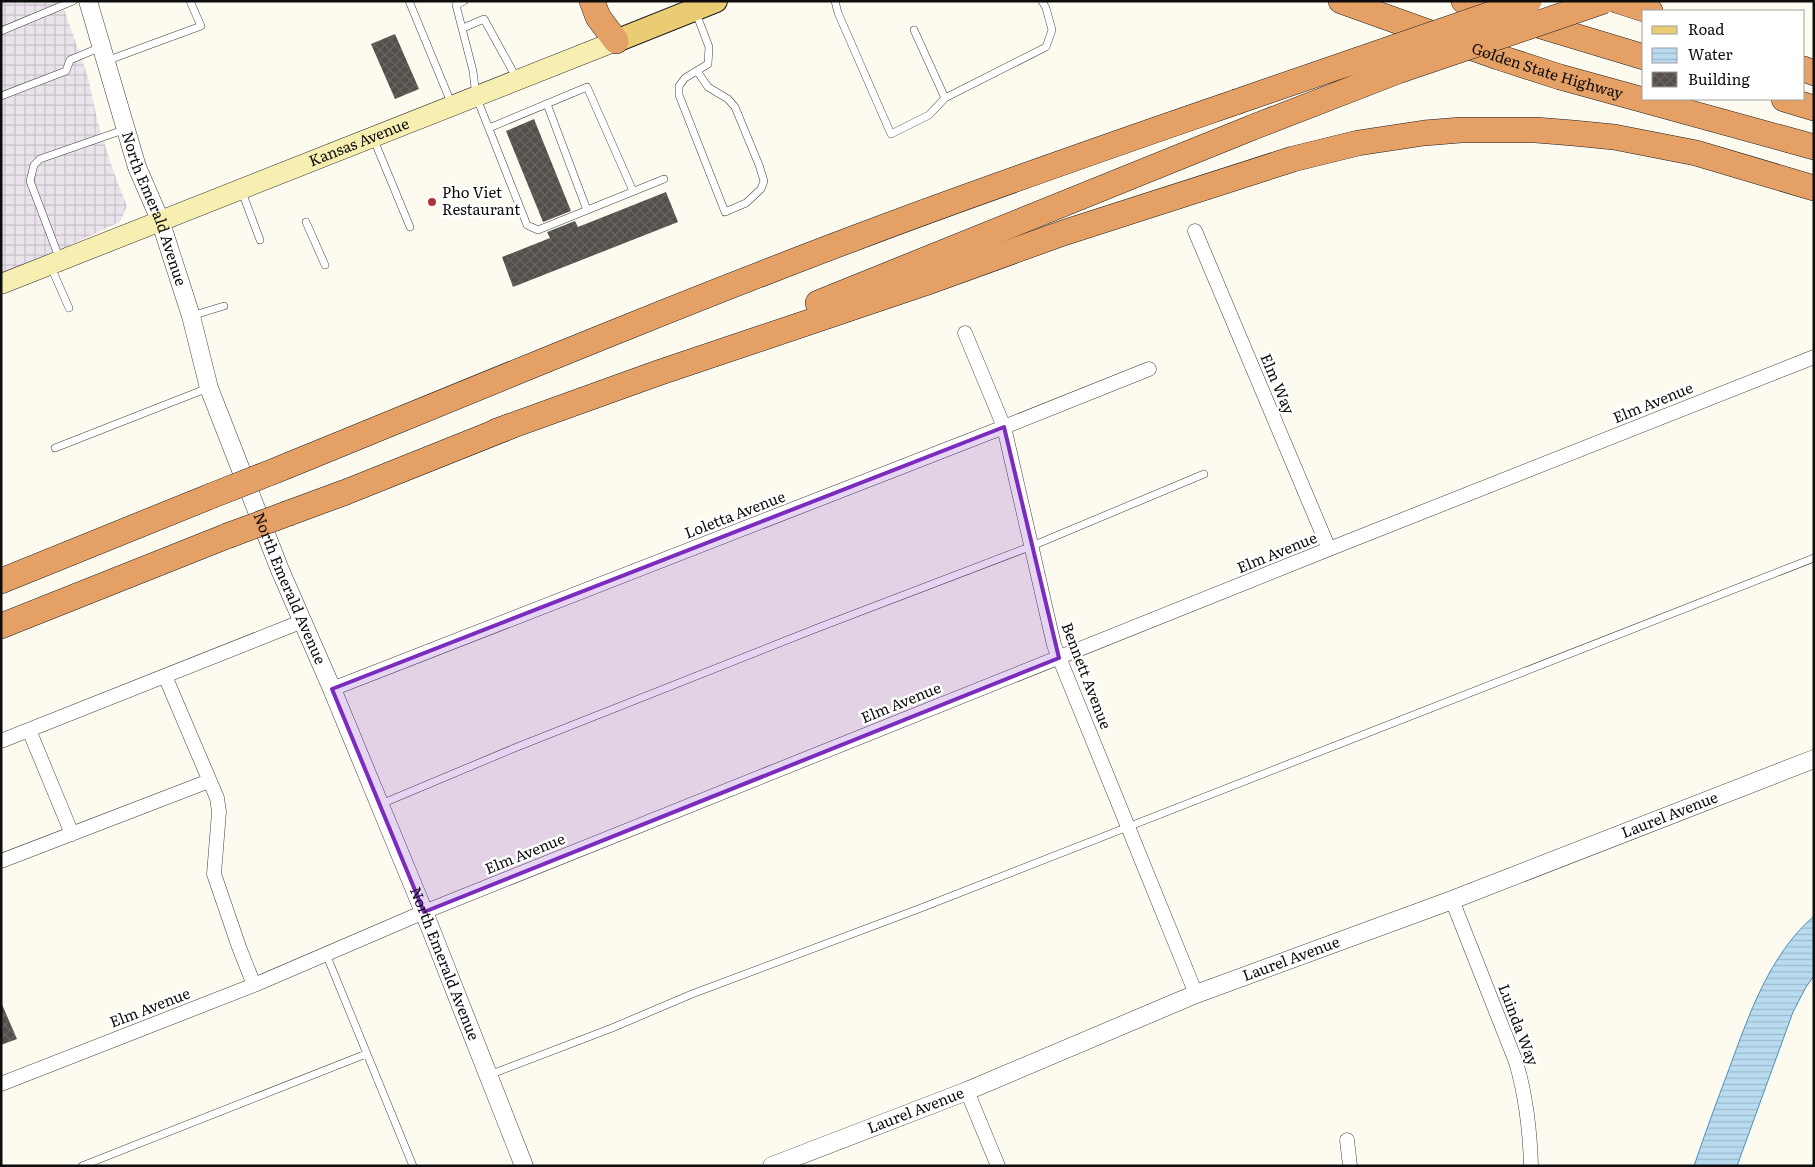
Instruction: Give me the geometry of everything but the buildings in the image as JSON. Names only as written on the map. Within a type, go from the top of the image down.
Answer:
[{"type":"highway","points":[[592,1],[598,17],[616,41]]},
{"type":"highway","points":[[610,1],[614,12],[616,41]]},
{"type":"highway","name":"Golden State Highway","points":[[1341,1],[1498,57],[1560,77],[1642,100]]},
{"type":"highway","points":[[1464,1],[1642,56]]},
{"type":"highway","points":[[1,581],[837,245],[1045,168],[1529,1]]},
{"type":"highway","points":[[1,626],[227,536],[346,492],[1256,126],[1398,72],[1604,1]]},
{"type":"highway","points":[[1619,1],[1647,10]]},
{"type":"highway","name":"Golden State Highway","points":[[1643,100],[1814,147]]},
{"type":"highway","points":[[1787,100],[1814,108]]},
{"type":"highway","points":[[497,431],[658,373],[925,283],[1063,233],[1293,159],[1358,143],[1416,134],[1461,130],[1498,129],[1573,132],[1614,137],[1688,152],[1814,188]]},
{"type":"main road","name":"Kansas Avenue","points":[[1,284],[716,1]]},
{"type":"street","name":"North Emerald Avenue","points":[[88,1],[138,167],[160,220],[191,316],[209,388],[277,560],[424,912],[524,1166]]},
{"type":"street","name":"Elm Way","points":[[1195,231],[1328,549]]},
{"type":"street","name":"Bennett Avenue","points":[[965,332],[1004,427],[1032,546],[1049,630],[1196,994]]},
{"type":"street","name":"Elm Avenue","points":[[1,1084],[254,985],[424,912],[1328,549],[1814,357]]},
{"type":"street","name":"Loletta Avenue","points":[[332,689],[1149,369]]},
{"type":"street","points":[[1,740],[303,621]]},
{"type":"street","points":[[166,676],[217,798],[219,812],[214,874],[238,947],[254,985]]},
{"type":"street","points":[[29,730],[72,834]]},
{"type":"street","name":"Laurel Avenue","points":[[772,1166],[967,1092],[1196,994],[1452,900],[1814,760]]},
{"type":"street","points":[[1,861],[209,781]]},
{"type":"street","name":"Luinda Way","points":[[1452,900],[1523,1084],[1532,1166]]},
{"type":"street","points":[[967,1092],[998,1166]]},
{"type":"street","points":[[1347,1140],[1350,1166]]},
{"type":"lane","points":[[1,31],[73,1]]},
{"type":"lane","points":[[1,96],[66,71],[70,60],[103,54],[201,26],[190,1]]},
{"type":"lane","points":[[409,1],[452,105]]},
{"type":"lane","points":[[464,1],[456,5],[463,28],[476,96],[527,225],[538,230],[664,178]]},
{"type":"lane","points":[[835,1],[838,13],[891,134],[928,115],[945,98],[1046,47],[1052,30],[1042,1]]},
{"type":"lane","points":[[695,9],[709,47],[708,64],[685,78],[679,86],[679,95],[724,212],[746,203],[761,188],[764,181],[735,107],[728,99],[708,87],[697,71]]},
{"type":"lane","points":[[463,28],[484,19],[517,80]]},
{"type":"lane","points":[[914,30],[945,98]]},
{"type":"lane","points":[[489,128],[587,87],[634,191]]},
{"type":"lane","points":[[547,104],[588,210]]},
{"type":"lane","points":[[69,308],[30,181],[34,165],[40,159],[126,129]]},
{"type":"lane","points":[[372,136],[410,227]]},
{"type":"lane","points":[[240,189],[260,240]]},
{"type":"lane","points":[[306,222],[325,265]]},
{"type":"lane","points":[[191,316],[224,306]]},
{"type":"lane","points":[[55,448],[209,388]]},
{"type":"lane","points":[[380,804],[811,630],[1032,546],[1204,474]]},
{"type":"lane","points":[[489,1076],[612,1028],[692,994],[921,908],[1814,558]]},
{"type":"lane","points":[[326,954],[413,1166]]},
{"type":"lane","points":[[82,1166],[366,1054]]},
{"type":"highlighted area","points":[[1004,427],[1059,658],[424,912],[332,689]]},
{"type":"shaded area","points":[[1,1],[61,1],[88,77],[98,123],[127,206],[120,222],[1,277]]},
{"type":"water","points":[[1814,916],[1814,976],[1793,1012],[1737,1166],[1694,1166],[1744,1028],[1762,987],[1785,949]]},
{"type":"place","name":"Pho Viet Restaurant","points":[[432,202]]}]
